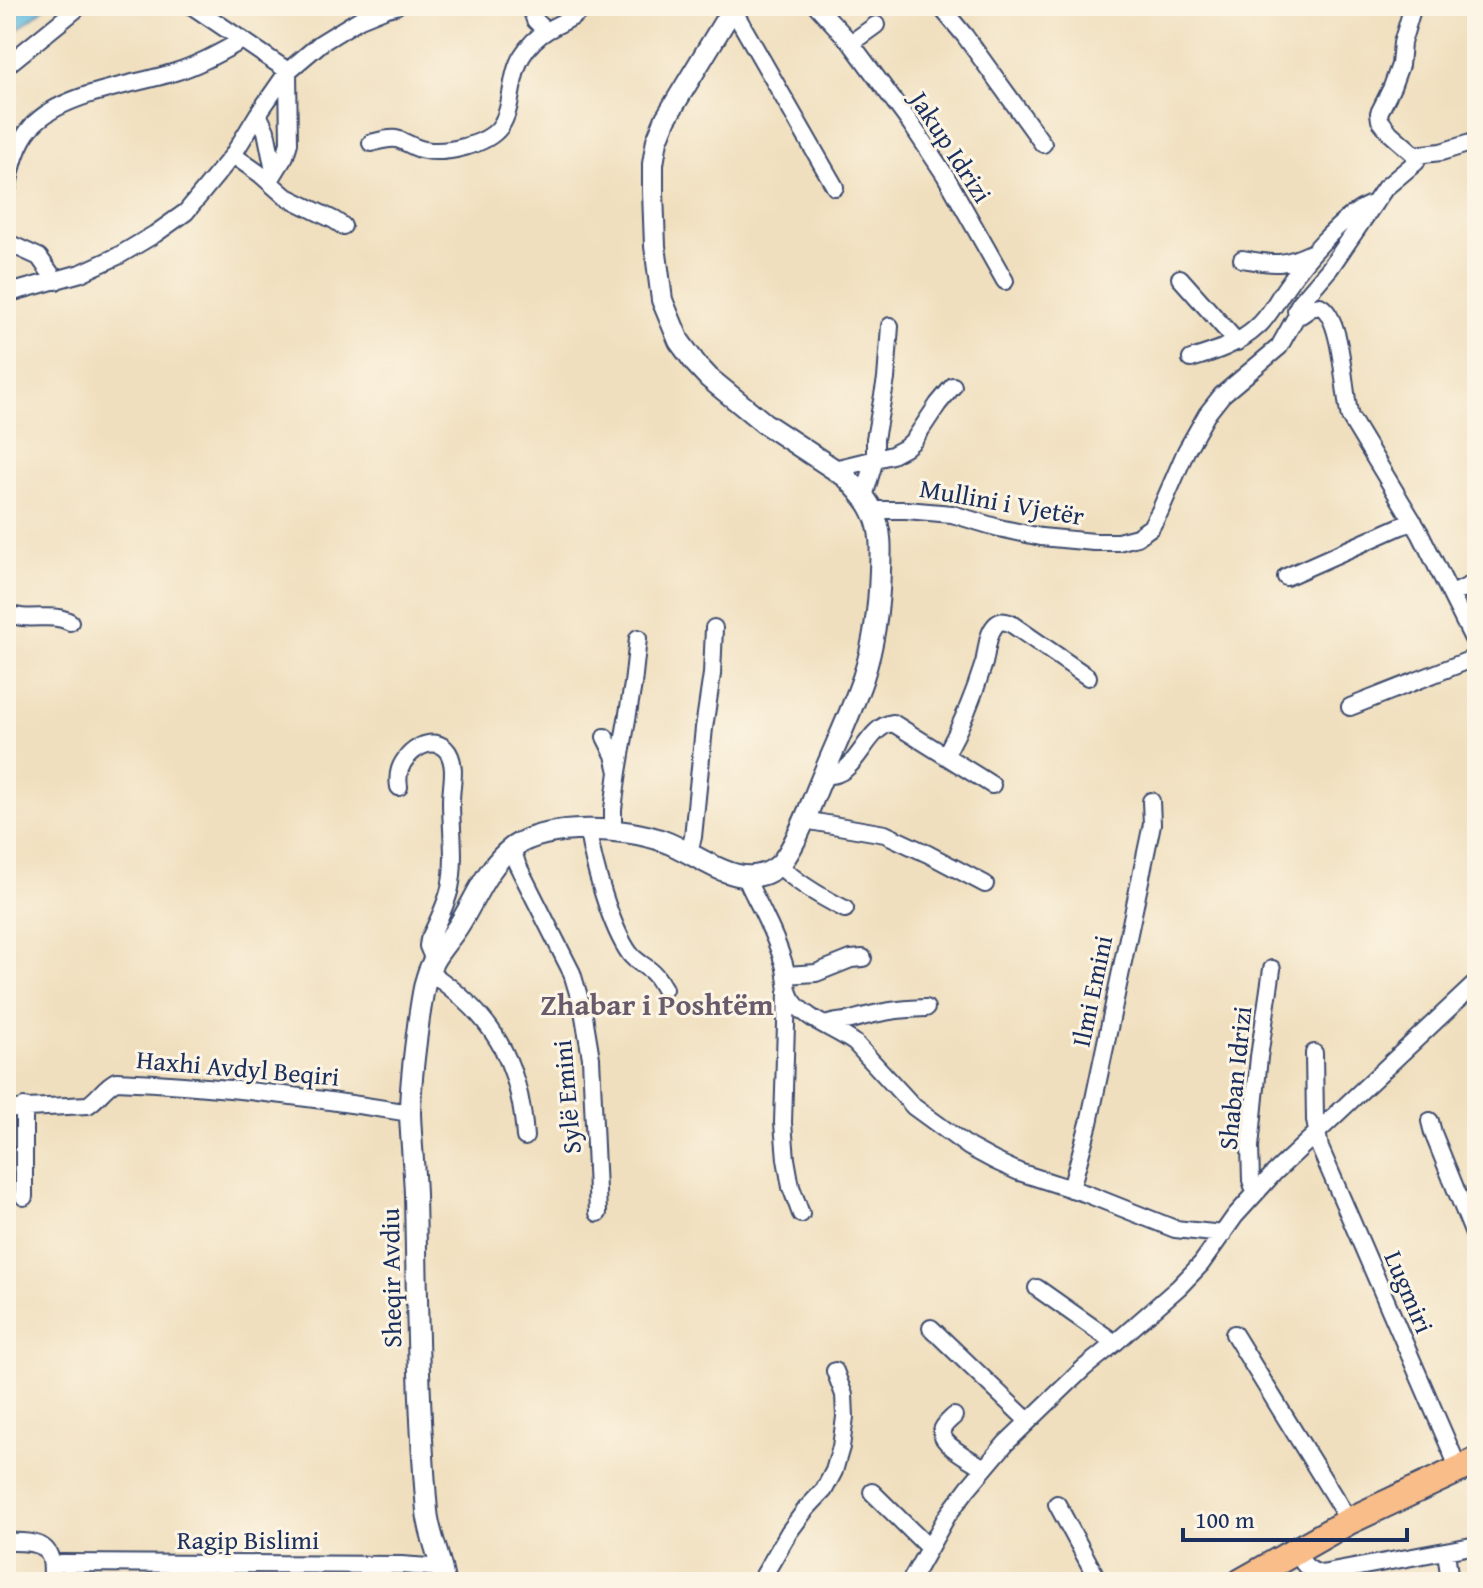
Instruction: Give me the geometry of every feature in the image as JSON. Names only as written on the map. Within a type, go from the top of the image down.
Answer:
[{"type":"main road","points":[[1241,1582],[1349,1521],[1468,1465]]},
{"type":"street","points":[[6,66],[80,6]]},
{"type":"street","points":[[192,6],[288,71]]},
{"type":"street","points":[[6,294],[81,273],[118,256],[186,212],[233,155],[288,71],[321,43],[360,19],[396,6]]},
{"type":"street","points":[[530,6],[535,20],[546,31]]},
{"type":"street","points":[[371,143],[395,139],[425,150],[439,150],[483,141],[500,127],[514,76],[521,58],[532,43],[584,6]]},
{"type":"street","name":"Jakup Idrizi","points":[[817,6],[851,43],[911,124],[945,175],[1005,281]]},
{"type":"street","points":[[940,6],[1043,144]]},
{"type":"street","points":[[1413,6],[1402,43],[1400,65],[1379,113],[1380,120],[1415,155],[1441,152],[1477,141]]},
{"type":"street","points":[[835,187],[732,7],[666,118],[657,140],[653,192],[656,262],[662,300],[679,341],[709,378],[764,423],[846,477],[868,504],[878,525],[881,546],[879,590],[871,645],[852,710],[790,849],[779,865],[756,876],[746,877],[750,890],[766,918],[797,1006],[855,1043],[914,1107],[969,1147],[1019,1172],[1175,1229],[1223,1234]]},
{"type":"street","points":[[851,43],[876,25]]},
{"type":"street","points":[[6,195],[18,147],[32,126],[49,112],[77,99],[198,65],[241,41]]},
{"type":"street","points":[[272,176],[289,143],[288,71]]},
{"type":"street","points":[[258,114],[266,131],[272,176],[285,196],[343,226]]},
{"type":"street","points":[[233,155],[272,176]]},
{"type":"street","name":"Mullini i Vjetër","points":[[868,504],[952,514],[999,528],[1054,538],[1118,542],[1137,537],[1156,519],[1186,451],[1207,414],[1222,395],[1279,347],[1297,315],[1300,303],[1330,268],[1385,188],[1416,162],[1415,155]]},
{"type":"street","name":"Mullini i Vjetër","points":[[1191,359],[1237,342],[1259,325],[1316,251],[1359,210],[1374,203]]},
{"type":"street","points":[[6,242],[39,257],[56,281]]},
{"type":"street","name":"Mullini i Vjetër","points":[[1242,259],[1278,265],[1316,251]]},
{"type":"street","points":[[1180,278],[1237,342]]},
{"type":"street","points":[[1297,315],[1320,306],[1330,315],[1338,340],[1350,417],[1411,517],[1477,647]]},
{"type":"street","points":[[868,504],[886,379],[890,326]]},
{"type":"street","points":[[834,469],[892,455],[905,448],[953,386]]},
{"type":"street","points":[[1289,571],[1396,520],[1411,517]]},
{"type":"street","points":[[1452,594],[1477,582]]},
{"type":"street","points":[[6,612],[11,616],[62,618],[70,622]]},
{"type":"street","points":[[945,756],[983,666],[992,629],[998,622],[1010,623],[1088,677]]},
{"type":"street","points":[[689,852],[712,674],[714,628]]},
{"type":"street","points":[[613,831],[613,809],[638,638]]},
{"type":"street","points":[[1350,707],[1477,657]]},
{"type":"street","points":[[823,774],[838,774],[875,732],[893,723],[992,785]]},
{"type":"street","points":[[605,737],[618,772]]},
{"type":"street","name":"Sheqir Avdiu","points":[[399,787],[399,771],[414,751],[433,743],[446,750],[453,764],[454,867],[450,890],[429,940],[431,966]]},
{"type":"street","name":"Ilmi Emini","points":[[1071,1189],[1089,1123],[1152,824],[1151,801]]},
{"type":"street","points":[[804,820],[885,834],[985,884]]},
{"type":"street","points":[[588,831],[590,848],[615,926],[629,953],[654,974],[664,989]]},
{"type":"street","name":"Sheqir Avdiu","points":[[443,1575],[427,1516],[410,1113],[413,1063],[423,995],[431,966],[487,877],[512,848],[535,836],[613,831],[662,840],[717,868],[746,877]]},
{"type":"street","name":"Sylë Emini","points":[[512,848],[526,884],[572,973],[583,1010],[591,1058],[598,1213]]},
{"type":"street","points":[[779,865],[789,876],[845,909]]},
{"type":"street","points":[[787,983],[844,961],[863,958]]},
{"type":"street","points":[[431,966],[488,1026],[503,1047],[516,1077],[525,1137]]},
{"type":"street","name":"Shaban Idrizi","points":[[1258,1191],[1251,1180],[1250,1147],[1272,969]]},
{"type":"street","name":"Shaban Idrizi","points":[[910,1582],[947,1516],[984,1468],[1028,1421],[1084,1368],[1179,1287],[1258,1191],[1477,982]]},
{"type":"street","points":[[787,983],[783,1123],[791,1187],[801,1214]]},
{"type":"street","points":[[826,1025],[887,1010],[926,1008]]},
{"type":"street","points":[[1314,1053],[1317,1134]]},
{"type":"street","name":"Haxhi Avdyl Beqiri","points":[[6,1109],[88,1105],[97,1099],[106,1086],[116,1081],[267,1092],[410,1113]]},
{"type":"street","points":[[24,1107],[24,1197]]},
{"type":"street","points":[[1430,1121],[1477,1242]]},
{"type":"street","name":"Lugmiri","points":[[1317,1134],[1320,1148],[1468,1465]]},
{"type":"street","points":[[1037,1288],[1115,1343]]},
{"type":"street","points":[[931,1328],[1028,1421]]},
{"type":"street","points":[[1234,1334],[1349,1521]]},
{"type":"street","points":[[760,1582],[789,1532],[824,1490],[834,1471],[845,1417],[844,1395],[835,1371]]},
{"type":"street","points":[[954,1416],[942,1428],[945,1443],[984,1468]]},
{"type":"street","points":[[872,1492],[929,1548]]},
{"type":"street","points":[[1057,1504],[1099,1582]]},
{"type":"street","name":"Ragip Bislimi","points":[[6,1542],[40,1544],[48,1549],[51,1568],[61,1563],[355,1564],[401,1565],[443,1575]]},
{"type":"street","points":[[1297,1551],[1302,1563],[1311,1571],[1336,1577],[1477,1545]]},
{"type":"street","points":[[1446,1551],[1450,1582]]},
{"type":"water","points":[[6,6],[47,6],[6,39]]},
{"type":"district","name":"Zhabar i Poshtëm","points":[[657,1005]]}]
